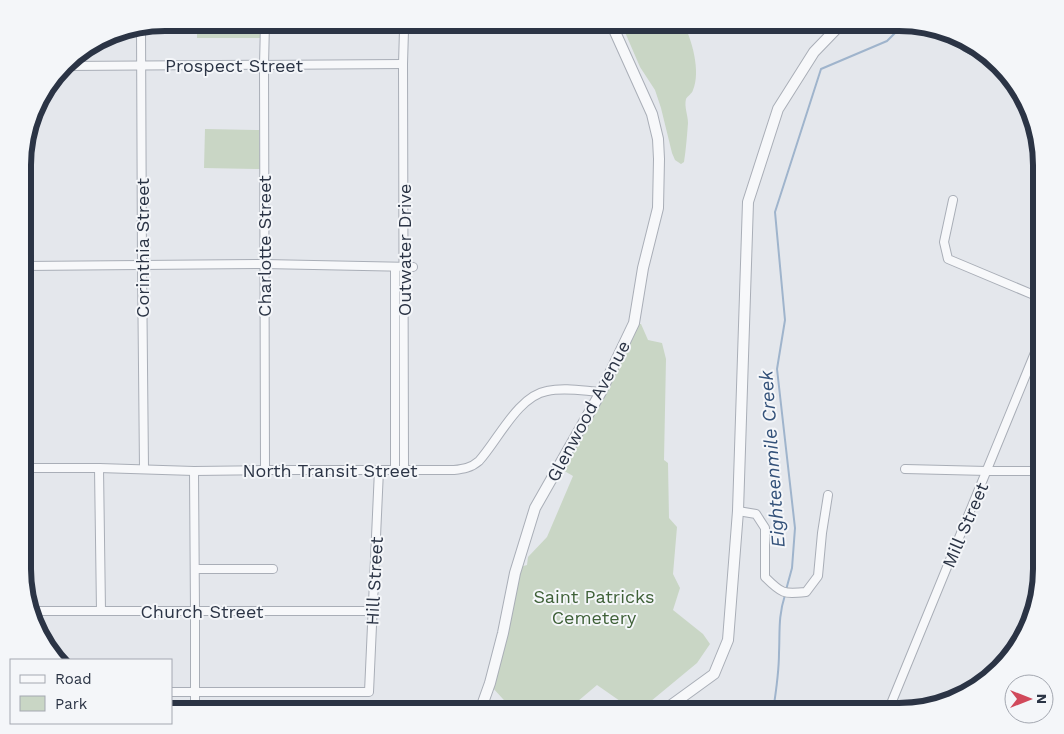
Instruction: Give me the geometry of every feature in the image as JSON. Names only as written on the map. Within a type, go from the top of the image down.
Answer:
[{"type":"street","name":"Charlotte Street","points":[[265,31],[265,470]]},
{"type":"street","name":"Outwater Drive","points":[[403,31],[404,470]]},
{"type":"street","name":"Glenwood Avenue","points":[[483,702],[503,633],[515,573],[535,508],[601,392],[634,323],[639,268],[658,208],[658,139],[652,114],[616,32]]},
{"type":"street","points":[[674,703],[714,674],[728,640],[738,511],[748,202],[778,109],[814,52],[833,32]]},
{"type":"street","name":"Corinthia Street","points":[[141,34],[144,469]]},
{"type":"street","name":"Prospect Street","points":[[76,66],[403,64]]},
{"type":"street","points":[[953,200],[944,242],[948,258],[1032,294]]},
{"type":"street","points":[[31,266],[264,264],[414,267]]},
{"type":"street","name":"Outwater Drive","points":[[395,267],[395,470]]},
{"type":"street","name":"Mill Street","points":[[892,703],[1032,360]]},
{"type":"street","name":"North Transit Street","points":[[32,468],[194,471],[454,470],[471,467],[476,464],[519,408],[530,397],[555,390],[601,392]]},
{"type":"street","points":[[99,468],[101,611]]},
{"type":"street","points":[[905,469],[987,472],[1032,471]]},
{"type":"street","name":"Hill Street","points":[[195,692],[369,692],[379,470]]},
{"type":"street","points":[[194,471],[195,702]]},
{"type":"street","points":[[738,511],[756,514],[766,528],[766,576],[779,590],[788,594],[806,592],[818,576],[828,495]]},
{"type":"street","points":[[195,569],[273,569]]},
{"type":"street","name":"Church Street","points":[[39,612],[372,611]]},
{"type":"street","points":[[172,692],[195,692]]},
{"type":"green space","points":[[197,31],[260,31],[260,38],[197,38]]},
{"type":"green space","points":[[625,32],[687,32],[692,46],[696,74],[695,83],[686,99],[685,105],[688,123],[684,162],[681,164],[675,160],[672,153],[655,90],[640,67]]},
{"type":"green space","points":[[205,129],[259,130],[260,169],[204,168]]},
{"type":"green space","name":"Saint Patricks Cemetery","points":[[635,324],[641,324],[648,340],[662,343],[666,359],[664,460],[668,463],[669,518],[677,527],[673,574],[680,588],[673,610],[703,634],[710,644],[697,663],[649,703],[619,703],[620,701],[597,685],[576,703],[506,702],[492,687],[520,567],[527,565],[528,557],[547,537],[573,476],[561,469],[628,349]]},
{"type":"waterway","name":"Eighteenmile Creek","points":[[786,590],[792,568],[795,528],[777,369],[785,320],[775,212],[821,69],[887,41],[896,32]]},
{"type":"waterway","name":"Eighteenmile Creek","points":[[774,703],[780,617],[785,595]]},
{"type":"railway","points":[[956,44],[972,54]]}]
